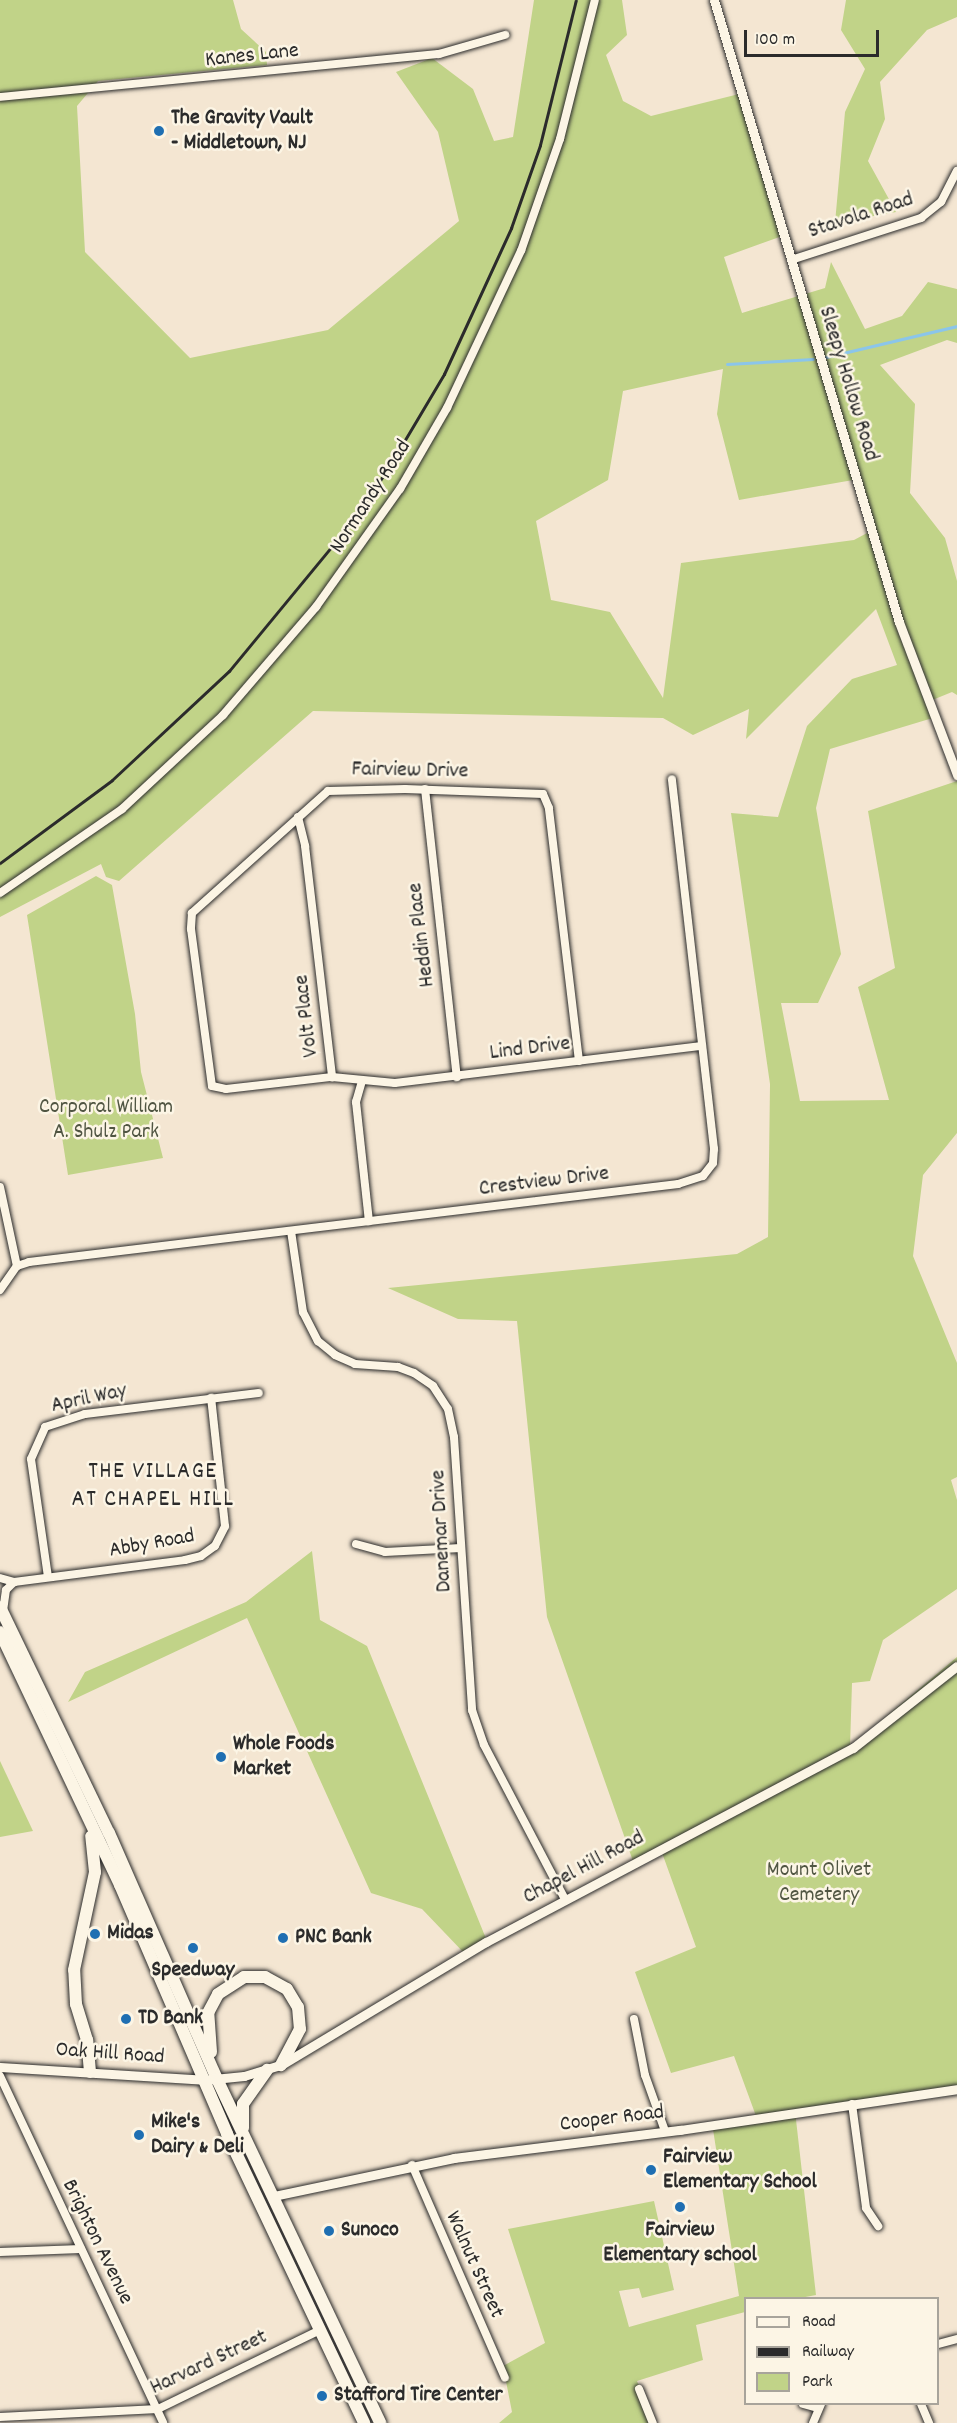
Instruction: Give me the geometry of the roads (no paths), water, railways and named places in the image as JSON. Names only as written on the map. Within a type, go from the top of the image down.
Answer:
[{"type":"highway","points":[[1,1610],[127,1873],[217,2079],[380,2423]]},
{"type":"highway","points":[[0,1632],[83,1806],[204,2080],[364,2423]]},
{"type":"highway","points":[[83,1806],[94,1846],[95,1872],[76,1952],[74,1991],[87,2040],[90,2073]]},
{"type":"highway","points":[[217,2079],[208,2013],[224,1987],[244,1977],[272,1979],[287,1989],[296,2001],[300,2029],[281,2065]]},
{"type":"highway","points":[[243,2132],[243,2104],[267,2070]]},
{"type":"street","name":"Normandy Road","points":[[0,893],[131,802],[223,715],[316,607],[400,489],[447,408],[520,251],[560,140],[595,0]]},
{"type":"street","name":"Sleepy Hollow Road","points":[[714,0],[899,622],[957,776]]},
{"type":"street","name":"Kanes Lane","points":[[0,97],[389,60],[467,48],[505,34]]},
{"type":"street","name":"Stavola Road","points":[[790,260],[921,218],[941,202],[957,171]]},
{"type":"street","name":"Crestview Drive","points":[[17,1266],[699,1179],[709,1171],[714,1156],[672,779]]},
{"type":"street","name":"Fairview Drive","points":[[332,1077],[226,1089],[212,1086],[190,929],[192,913],[320,796],[335,788],[543,794],[549,808],[579,1061]]},
{"type":"street","name":"Heddin Place","points":[[426,789],[457,1077]]},
{"type":"street","name":"Volt Place","points":[[298,817],[305,846],[332,1077],[362,1081]]},
{"type":"street","name":"Lind Drive","points":[[362,1081],[395,1083],[457,1077],[702,1046]]},
{"type":"street","points":[[362,1081],[356,1102],[369,1221]]},
{"type":"street","points":[[0,1187],[17,1266],[0,1290]]},
{"type":"street","name":"Danemar Drive","points":[[291,1231],[303,1312],[318,1341],[335,1355],[354,1364],[398,1367],[414,1373],[433,1386],[444,1400],[454,1437],[460,1548],[474,1719],[565,1899]]},
{"type":"street","name":"April Way","points":[[48,1577],[31,1459],[45,1427],[84,1414],[259,1393]]},
{"type":"street","name":"Abby Road","points":[[0,1578],[14,1582],[185,1560],[215,1546],[225,1526],[211,1398]]},
{"type":"street","points":[[356,1544],[385,1552],[460,1548]]},
{"type":"street","points":[[1,1610],[6,1590],[14,1582]]},
{"type":"street","name":"Chapel Hill Road","points":[[217,2079],[267,2070],[281,2065],[565,1899],[853,1748],[957,1666]]},
{"type":"street","points":[[634,2019],[645,2075],[664,2131]]},
{"type":"street","name":"Oak Hill Road","points":[[0,2067],[217,2079]]},
{"type":"street","name":"Brighton Avenue","points":[[0,2076],[163,2423]]},
{"type":"street","name":"Cooper Road","points":[[274,2196],[412,2165],[957,2089]]},
{"type":"street","points":[[852,2104],[866,2208],[878,2226]]},
{"type":"street","name":"Walnut Street","points":[[412,2165],[505,2378]]},
{"type":"street","points":[[0,2252],[81,2249]]},
{"type":"street","name":"Harvard Street","points":[[0,2417],[158,2409],[320,2330]]},
{"type":"street","points":[[939,2344],[957,2339]]},
{"type":"street","points":[[639,2389],[653,2423]]},
{"type":"street","points":[[922,2405],[929,2423]]},
{"type":"street","points":[[813,2423],[819,2406]]},
{"type":"waterway","points":[[826,357],[957,326]]},
{"type":"waterway","points":[[727,364],[813,359]]},
{"type":"railway","points":[[0,863],[112,780],[229,671],[352,522],[387,470],[444,374],[511,228],[540,145],[576,0]]},
{"type":"place","name":"The Gravity Vault - Middletown, NJ","points":[[159,131]]},
{"type":"place","name":"Whole Foods Market","points":[[221,1757]]},
{"type":"place","name":"Midas","points":[[95,1934]]},
{"type":"place","name":"PNC Bank","points":[[283,1938]]},
{"type":"place","name":"Speedway","points":[[193,1948]]},
{"type":"place","name":"TD Bank","points":[[126,2019]]},
{"type":"place","name":"Mike's Dairy & Deli","points":[[139,2135]]},
{"type":"place","name":"Fairview Elementary School","points":[[651,2170]]},
{"type":"place","name":"Fairview Elementary school","points":[[680,2207]]},
{"type":"place","name":"Sunoco","points":[[329,2231]]},
{"type":"place","name":"Stafford Tire Center","points":[[322,2396]]},
{"type":"district","name":"THE VILLAGE AT CHAPEL HILL","points":[[153,1487]]},
{"type":"park label","name":"Corporal William A. Shulz Park","points":[[106,1120]]},
{"type":"park label","name":"Mount Olivet Cemetery","points":[[819,1883]]}]
